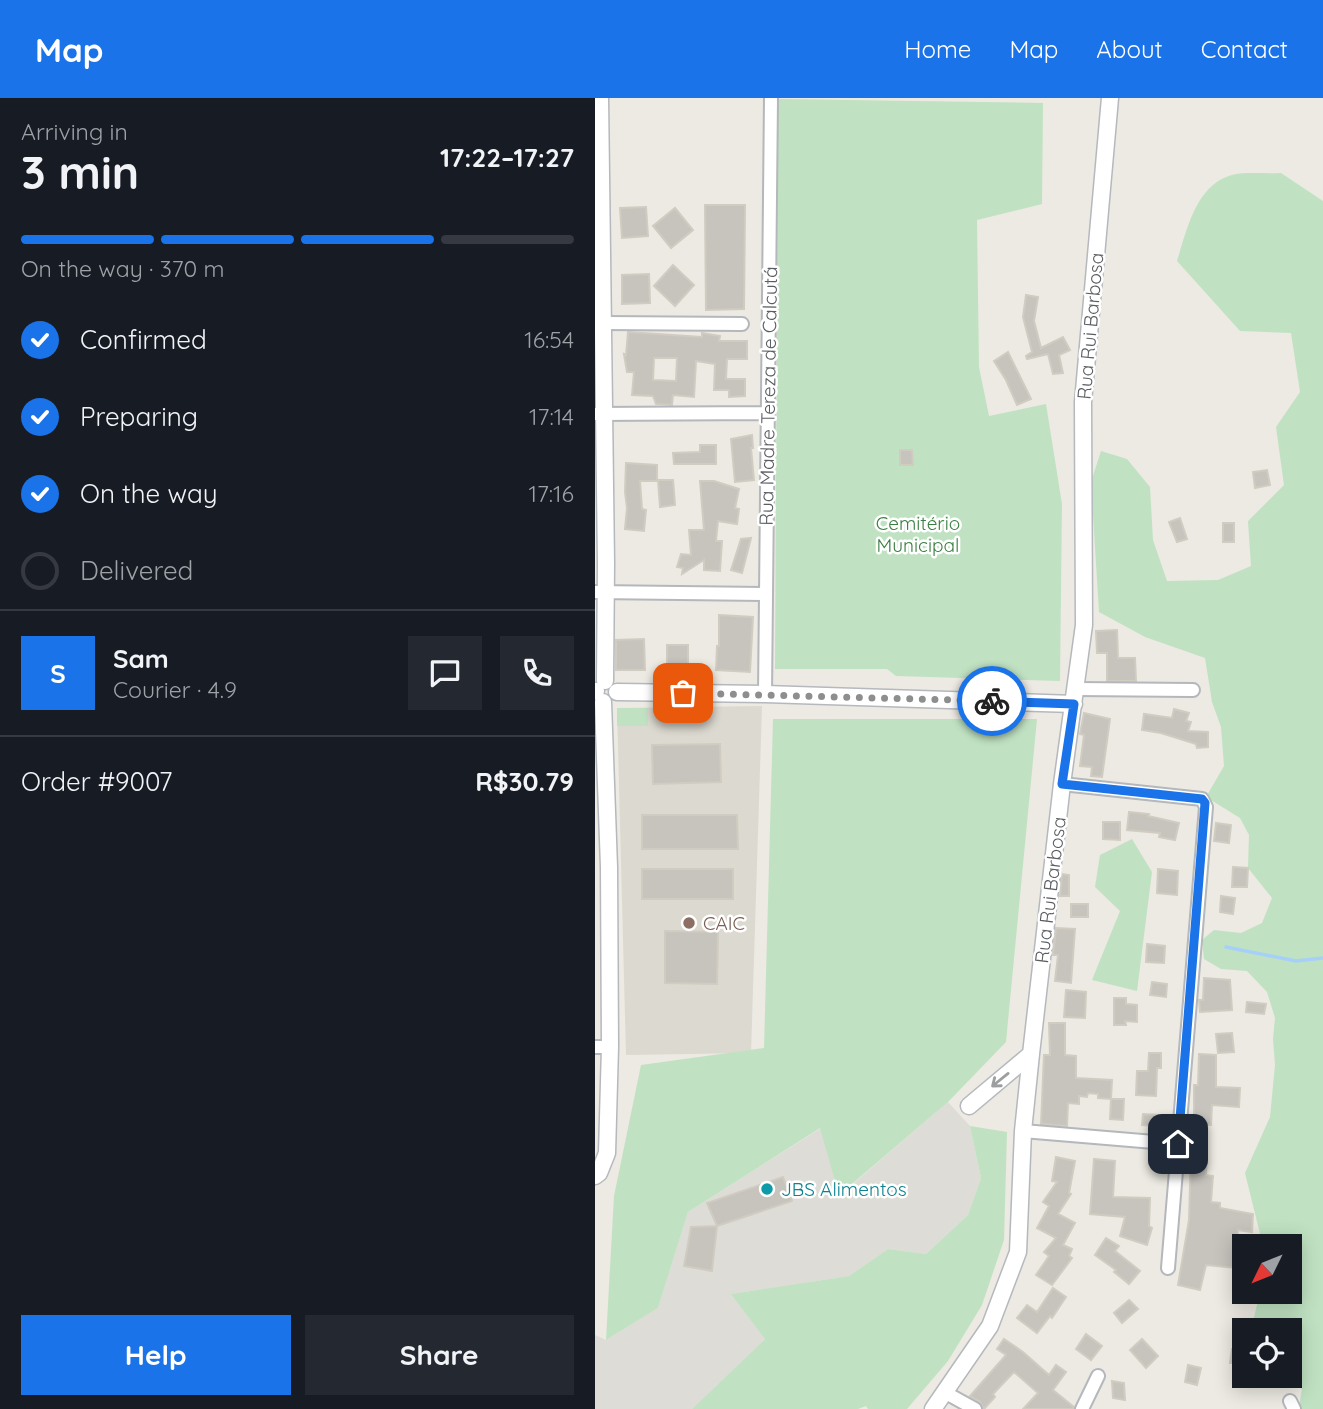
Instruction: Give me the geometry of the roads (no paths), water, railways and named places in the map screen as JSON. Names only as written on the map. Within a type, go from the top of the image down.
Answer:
[{"type":"street","points":[[597,1174],[607,1153],[602,1047],[603,692],[600,414],[604,323],[599,239],[600,98]]},
{"type":"street","name":"Rua Madre Tereza de Calcutá","points":[[765,694],[772,98]]},
{"type":"street","name":"Rua Rui Barbosa","points":[[933,1409],[990,1326],[1018,1252],[1023,1131],[1031,1054],[1062,784],[1084,625],[1083,402],[1110,98]]},
{"type":"street","points":[[604,323],[742,324]]},
{"type":"street","points":[[600,414],[768,413]]},
{"type":"street","points":[[601,592],[766,594]]},
{"type":"street","points":[[603,692],[1075,697],[1192,690]]},
{"type":"street","points":[[1062,784],[1202,799],[1206,807],[1168,1268]]},
{"type":"street","points":[[969,1106],[1031,1054]]},
{"type":"street","points":[[1023,1131],[1178,1144]]},
{"type":"street","points":[[1082,1409],[1098,1376]]},
{"type":"street","points":[[946,1393],[975,1409]]},
{"type":"waterway","points":[[1226,947],[1296,961],[1323,958]]},
{"type":"place","name":"CAIC","points":[[689,923]]},
{"type":"place","name":"JBS Alimentos","points":[[767,1189]]},
{"type":"park label","name":"Cemitério Municipal","points":[[918,534]]}]
